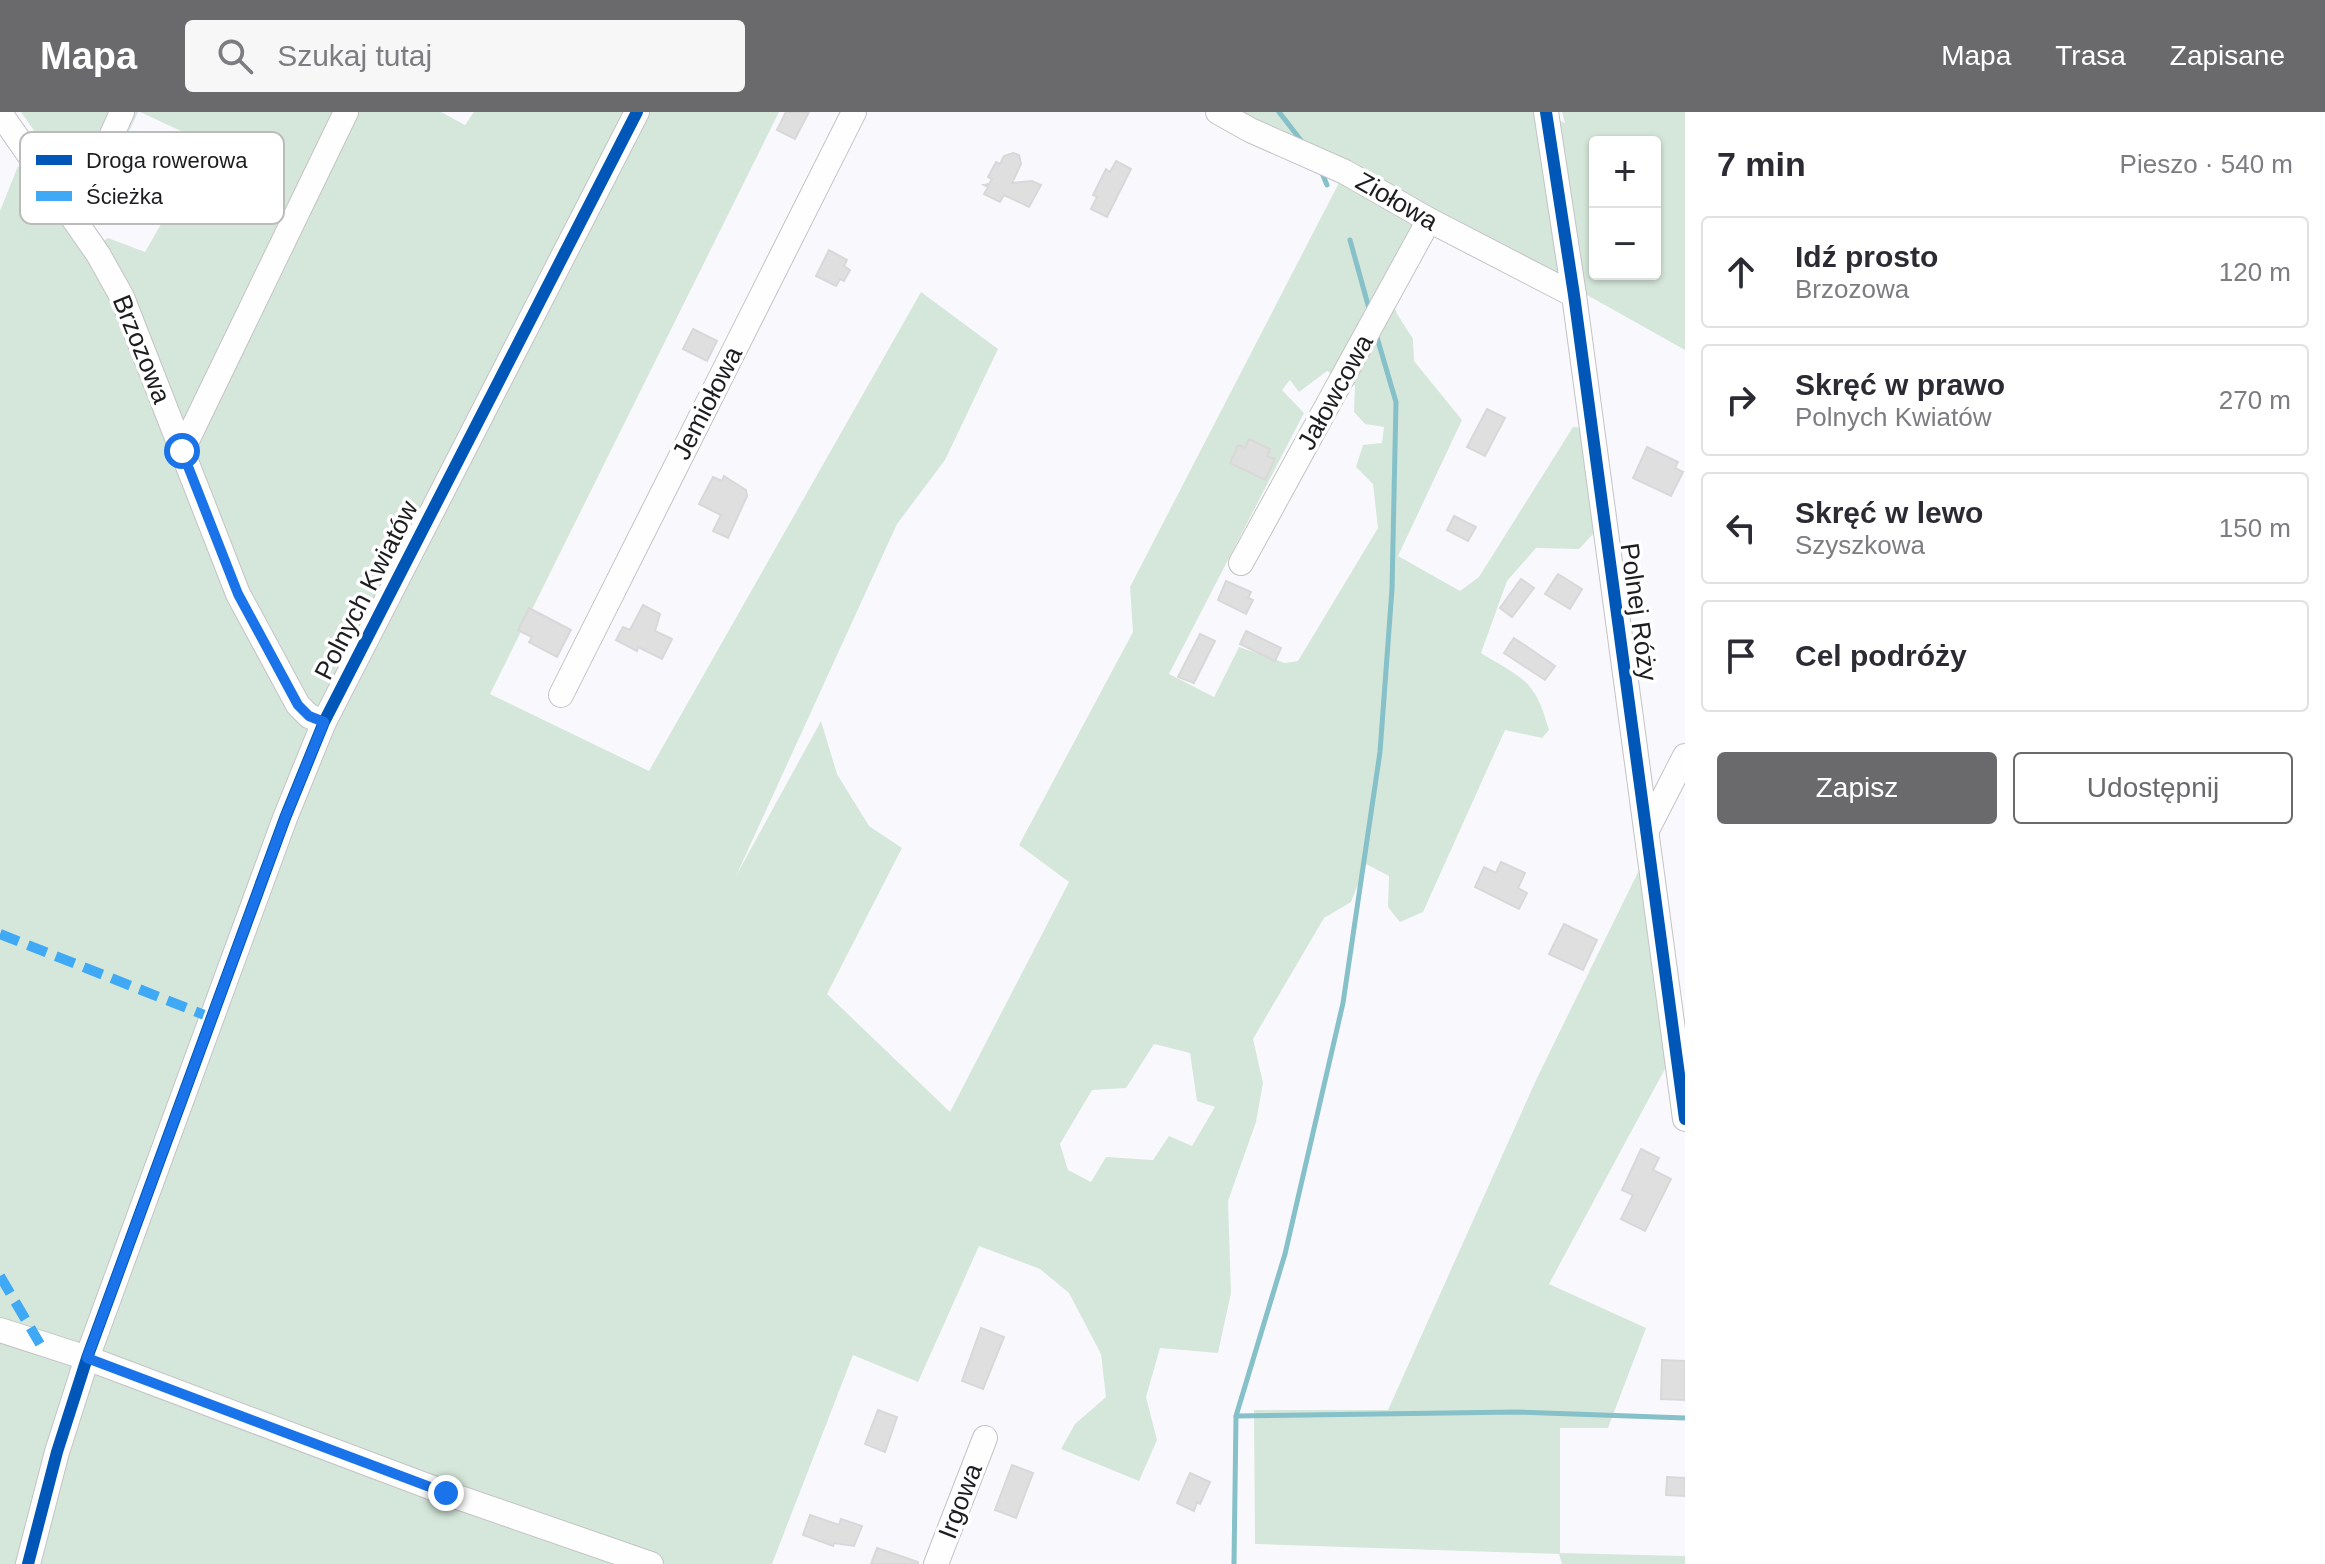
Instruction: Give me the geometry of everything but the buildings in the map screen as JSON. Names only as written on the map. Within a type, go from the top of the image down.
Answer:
[{"type":"street","points":[[113,132],[122,112]]},
{"type":"street","points":[[182,451],[346,112]]},
{"type":"street","name":"Polnych Kwiatów","points":[[28,1564],[57,1452],[87,1358],[285,818],[324,722],[637,112]]},
{"type":"street","name":"Jemiołowa","points":[[561,695],[854,112]]},
{"type":"street","name":"Ziołowa","points":[[1218,112],[1250,130],[1345,172],[1429,220],[1574,295]]},
{"type":"street","name":"Polnej Róży","points":[[1546,112],[1574,295],[1685,1119]]},
{"type":"street","name":"Brzozowa","points":[[0,113],[20,142]]},
{"type":"street","name":"Jałowcowa","points":[[1241,563],[1429,220]]},
{"type":"street","name":"Brzozowa","points":[[77,224],[122,297],[238,594],[298,705],[309,716],[324,722]]},
{"type":"street","points":[[1647,830],[1685,756]]},
{"type":"street","points":[[0,1330],[87,1358],[446,1493],[651,1564]]},
{"type":"street","name":"Irgowa","points":[[936,1564],[985,1438]]},
{"type":"green space","points":[[21,112],[138,112],[129,132],[35,132]]},
{"type":"green space","points":[[140,112],[441,112],[465,125],[474,112],[779,112],[490,694],[649,771],[921,292],[998,349],[945,460],[897,524],[736,876],[821,721],[837,774],[869,826],[902,848],[827,994],[950,1112],[1069,882],[1019,845],[1133,632],[1130,587],[1342,177],[1419,223],[1385,281],[1397,314],[1413,339],[1414,361],[1462,420],[1398,556],[1460,591],[1479,577],[1573,427],[1585,428],[1594,533],[1579,549],[1536,548],[1507,581],[1481,653],[1526,682],[1538,700],[1549,730],[1542,738],[1505,730],[1423,912],[1400,922],[1388,907],[1389,876],[1366,864],[1351,902],[1324,918],[1253,1039],[1263,1083],[1256,1122],[1228,1201],[1231,1293],[1218,1353],[1160,1348],[1146,1397],[1157,1440],[1139,1481],[1061,1449],[1075,1424],[1106,1397],[1101,1354],[1069,1293],[1040,1269],[979,1246],[918,1382],[853,1355],[772,1564],[0,1564],[0,211],[18,166],[20,224],[63,224],[85,253],[108,238],[145,252],[161,224],[284,224],[284,132],[183,132]],"holes":[[[1327,371],[1355,385],[1354,412],[1365,424],[1384,427],[1382,443],[1363,445],[1356,467],[1373,484],[1378,528],[1298,661],[1285,663],[1239,647],[1214,697],[1169,674],[1304,413],[1282,390],[1290,380],[1299,392]],[[1154,1044],[1190,1053],[1197,1101],[1215,1107],[1192,1146],[1169,1136],[1153,1160],[1106,1157],[1091,1182],[1068,1170],[1060,1144],[1092,1090],[1126,1088]]]},
{"type":"green space","points":[[1234,112],[1541,112],[1565,123],[1562,112],[1685,112],[1685,350],[1537,267]]},
{"type":"green space","points":[[1643,862],[1666,1067],[1549,1284],[1646,1328],[1608,1428],[1560,1428],[1560,1553],[1685,1556],[1685,1564],[1562,1564],[1559,1554],[1255,1544],[1254,1410],[1388,1410],[1537,1078]]},
{"type":"waterway","points":[[1279,112],[1303,143]]},
{"type":"waterway","points":[[1322,173],[1327,185]]},
{"type":"waterway","points":[[1350,240],[1370,312]]},
{"type":"waterway","points":[[1236,1416],[1285,1254],[1343,1003],[1380,752],[1392,589],[1396,402],[1376,334]]},
{"type":"waterway","points":[[1234,1564],[1236,1416],[1517,1412],[1685,1418]]},
{"type":"marked path","points":[[0,934],[212,1018]]},
{"type":"marked path","points":[[0,1276],[40,1344]]},
{"type":"cycle path","points":[[28,1564],[57,1452],[87,1358],[285,818],[324,722],[637,112]]},
{"type":"cycle path","points":[[1546,112],[1574,295],[1685,1119]]},
{"type":"route","points":[[182,451],[238,594],[298,705],[309,716],[324,722],[285,818],[87,1358],[446,1493]]}]
